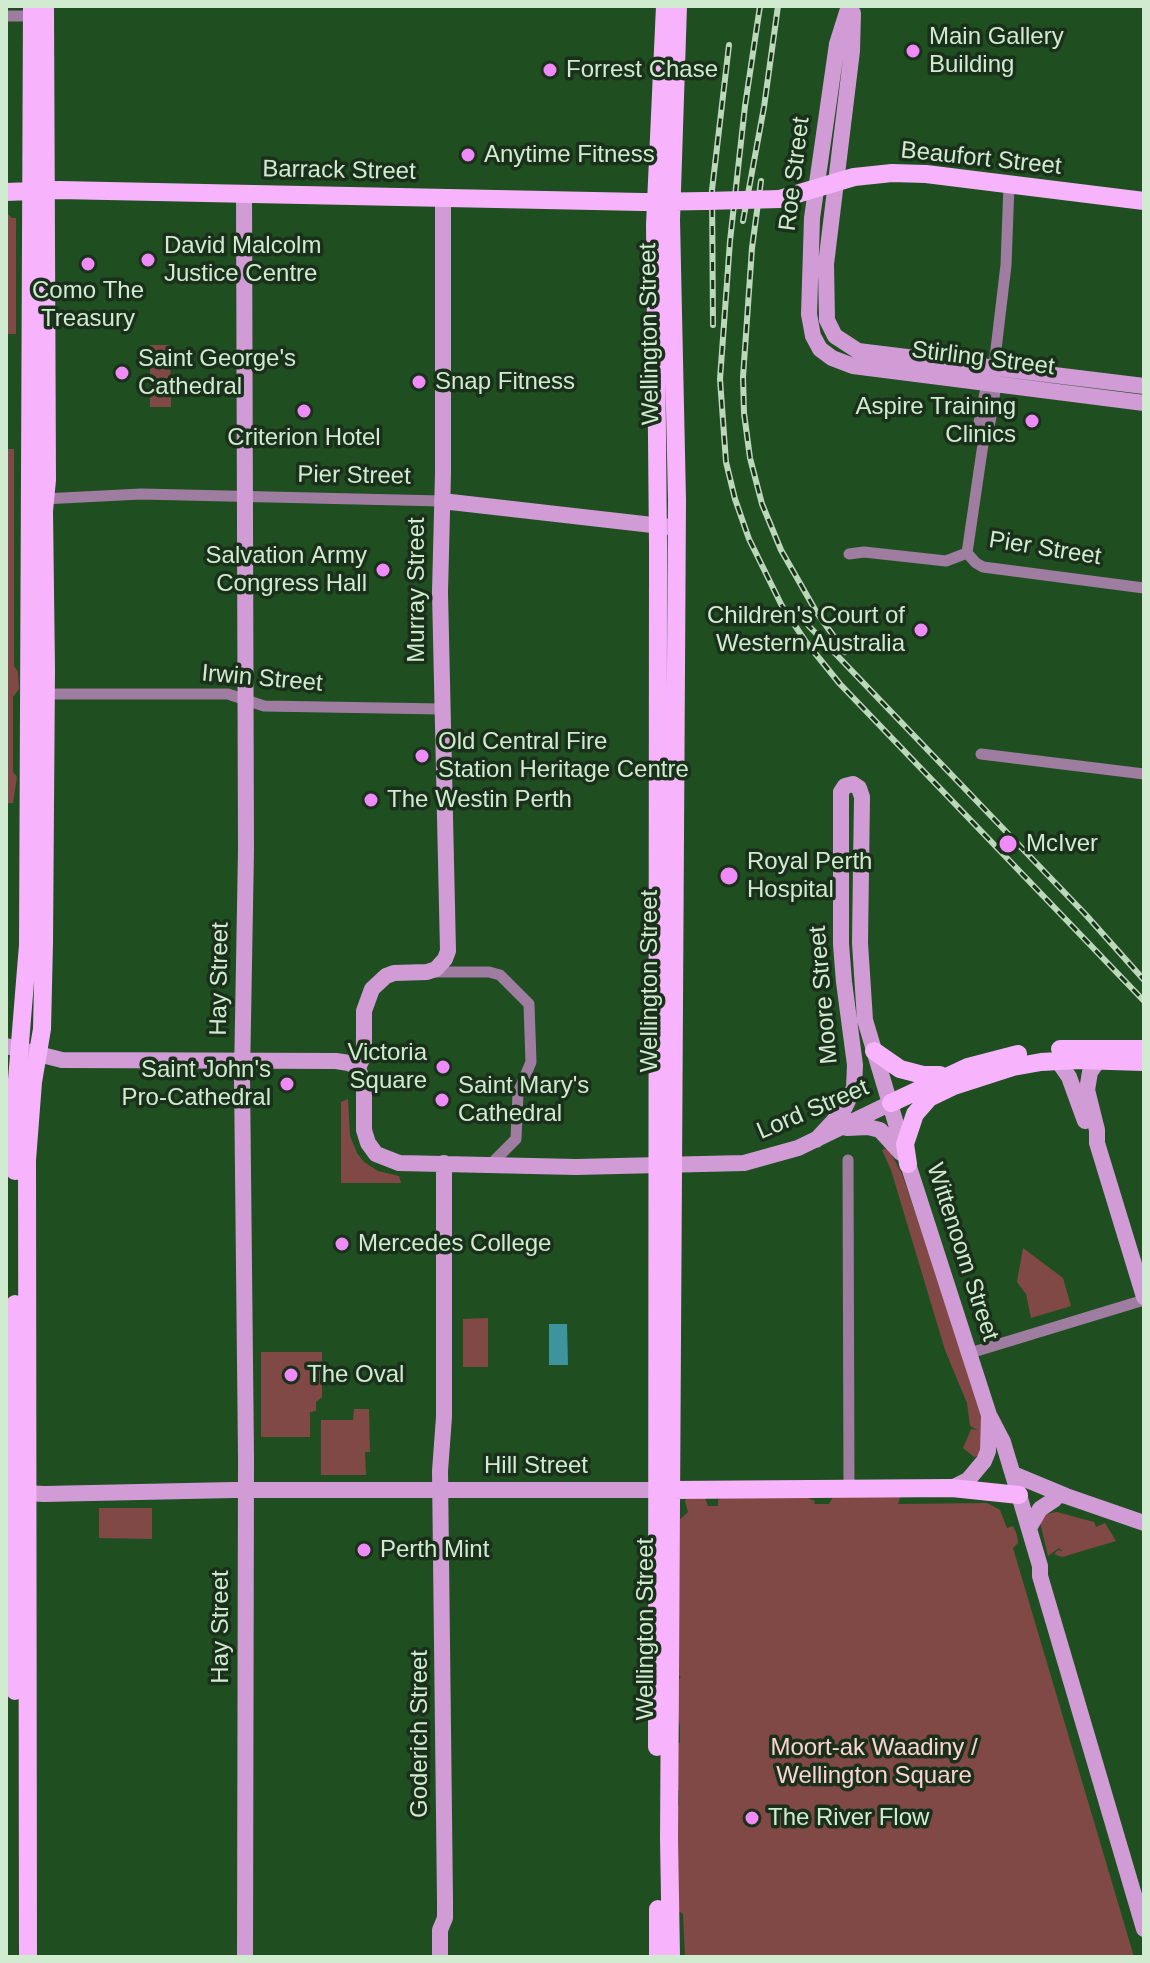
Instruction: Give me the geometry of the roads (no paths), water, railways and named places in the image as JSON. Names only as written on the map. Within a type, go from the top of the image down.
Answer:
[{"type":"main road","name":"Wellington Street","points":[[658,1957],[664,1490],[665,6]]},
{"type":"main road","name":"Wellington Street","points":[[664,202],[678,6]]},
{"type":"main road","name":"Roe Street","points":[[835,336],[827,320],[826,264],[852,51],[851,6]]},
{"type":"main road","name":"Roe Street","points":[[820,349],[813,336],[809,314],[809,261],[837,44],[851,6]]},
{"type":"main road","points":[[16,1957],[16,1492],[27,1160],[21,1056],[43,998],[38,694],[36,9]]},
{"type":"main road","name":"Beaufort Street","points":[[664,202],[780,199],[854,177],[892,173],[926,174],[1144,201]]},
{"type":"main road","name":"Barrack Street","points":[[6,192],[664,202]]},
{"type":"main road","name":"Hay Street","points":[[244,194],[246,850],[242,1061],[245,1957]]},
{"type":"main road","name":"Murray Street","points":[[427,972],[441,965],[448,951],[442,709],[443,197]]},
{"type":"main road","name":"Stirling Street","points":[[835,336],[858,351],[1144,386]]},
{"type":"main road","name":"Stirling Street","points":[[820,349],[832,358],[853,366],[1144,403]]},
{"type":"main road","points":[[911,357],[916,367],[937,372],[945,379]]},
{"type":"main road","name":"Pier Street","points":[[442,501],[667,526]]},
{"type":"main road","name":"Moore Street","points":[[816,1140],[843,1111],[854,1088],[855,1065],[841,944],[841,792],[850,784],[859,788],[862,797],[860,981],[865,1020],[891,1103]]},
{"type":"main road","points":[[358,1068],[364,1055],[364,1011],[372,989],[394,973],[427,972]]},
{"type":"main road","name":"Lord Street","points":[[491,1164],[576,1167],[744,1163],[816,1140],[946,1075],[987,1061],[1077,1047],[1144,1049]]},
{"type":"main road","points":[[874,1051],[889,1063],[912,1073],[946,1075]]},
{"type":"main road","points":[[21,1056],[62,1060],[349,1063],[358,1068],[364,1084],[364,1130],[371,1149],[382,1157],[399,1163],[491,1164]]},
{"type":"main road","points":[[1058,1061],[1077,1095],[1088,1132],[1097,1143]]},
{"type":"main road","points":[[908,1164],[905,1144],[908,1130],[918,1110],[929,1098],[1013,1067],[1058,1061],[1144,1062]]},
{"type":"main road","points":[[1098,1061],[1090,1072],[1087,1090],[1097,1130],[1097,1143],[1144,1298]]},
{"type":"main road","name":"Wittenoom Street","points":[[891,1103],[989,1415],[1003,1442],[1013,1474],[1144,1929]]},
{"type":"main road","points":[[841,1128],[880,1130],[892,1140],[908,1164]]},
{"type":"main road","name":"Goderich Street","points":[[440,1957],[440,1930],[445,1918],[443,1551],[449,1539],[441,1436],[444,1417],[444,1163]]},
{"type":"main road","name":"Wittenoom Street","points":[[952,1488],[968,1480],[984,1461],[989,1442],[989,1415]]},
{"type":"main road","name":"Hill Street","points":[[1013,1474],[1060,1498],[1144,1523]]},
{"type":"main road","name":"Hill Street","points":[[16,1492],[952,1488],[1060,1498]]},
{"type":"main road","name":"Wellington Street","points":[[664,1490],[671,1957]]},
{"type":"main road","points":[[16,1492],[28,1957]]},
{"type":"main road","name":"Wittenoom Street","points":[[994,1492],[1004,1497],[1011,1507],[1033,1570],[1040,1576]]},
{"type":"main road","points":[[1029,1528],[1040,1509],[1060,1498]]},
{"type":"main road","name":"Goderich Street","points":[[445,1918],[451,1931],[451,1957]]},
{"type":"street","points":[[6,16],[36,9]]},
{"type":"street","points":[[967,553],[983,444],[990,422],[990,384],[1006,265],[1009,185]]},
{"type":"street","name":"Pier Street","points":[[38,499],[141,494],[442,501]]},
{"type":"street","name":"Pier Street","points":[[849,554],[864,552],[946,561],[967,553],[983,567],[1144,588]]},
{"type":"street","name":"Irwin Street","points":[[38,694],[228,694],[264,706],[442,709]]},
{"type":"street","points":[[981,754],[1144,774]]},
{"type":"street","points":[[427,972],[489,972],[500,975],[529,1004],[531,1062],[518,1093],[516,1139],[491,1164]]},
{"type":"street","points":[[848,1160],[849,1488]]},
{"type":"street","points":[[970,1353],[1144,1298]]},
{"type":"water","points":[[549,1324],[567,1324],[568,1365],[549,1365]]},
{"type":"railway","points":[[760,6],[730,241],[720,379],[726,462],[749,539],[782,606],[840,684],[1144,1001]]},
{"type":"railway","points":[[743,221],[764,107],[778,6]]},
{"type":"railway","points":[[713,325],[712,190],[729,45]]},
{"type":"railway","points":[[761,181],[752,248],[743,377],[750,458],[762,504],[781,550],[817,613],[845,652]]},
{"type":"railway","points":[[806,623],[1086,915],[1144,980]]},
{"type":"place","name":"Main Gallery Building","points":[[913,51]]},
{"type":"place","name":"Forrest Chase","points":[[550,70]]},
{"type":"place","name":"Anytime Fitness","points":[[468,155]]},
{"type":"place","name":"David Malcolm Justice Centre","points":[[148,260]]},
{"type":"place","name":"Como The Treasury","points":[[88,264]]},
{"type":"place","name":"Saint George's Cathedral","points":[[122,373]]},
{"type":"place","name":"Snap Fitness","points":[[419,382]]},
{"type":"place","name":"Criterion Hotel","points":[[304,411]]},
{"type":"place","name":"Aspire Training Clinics","points":[[1032,421]]},
{"type":"place","name":"Salvation Army Congress Hall","points":[[383,570]]},
{"type":"place","name":"Children's Court of Western Australia","points":[[921,630]]},
{"type":"place","name":"Old Central Fire Station Heritage Centre","points":[[422,756]]},
{"type":"place","name":"The Westin Perth","points":[[371,800]]},
{"type":"place","name":"McIver","points":[[1008,844]]},
{"type":"place","name":"Royal Perth Hospital","points":[[729,876]]},
{"type":"place","name":"Victoria Square","points":[[443,1067]]},
{"type":"place","name":"Saint John's Pro-Cathedral","points":[[287,1084]]},
{"type":"place","name":"Saint Mary's Cathedral","points":[[442,1100]]},
{"type":"place","name":"Mercedes College","points":[[342,1244]]},
{"type":"place","name":"The Oval","points":[[291,1375]]},
{"type":"place","name":"Perth Mint","points":[[364,1550]]},
{"type":"place","name":"The River Flow","points":[[752,1818]]},
{"type":"park label","name":"Moort-ak Waadiny / Wellington Square","points":[[874,1762]]}]
